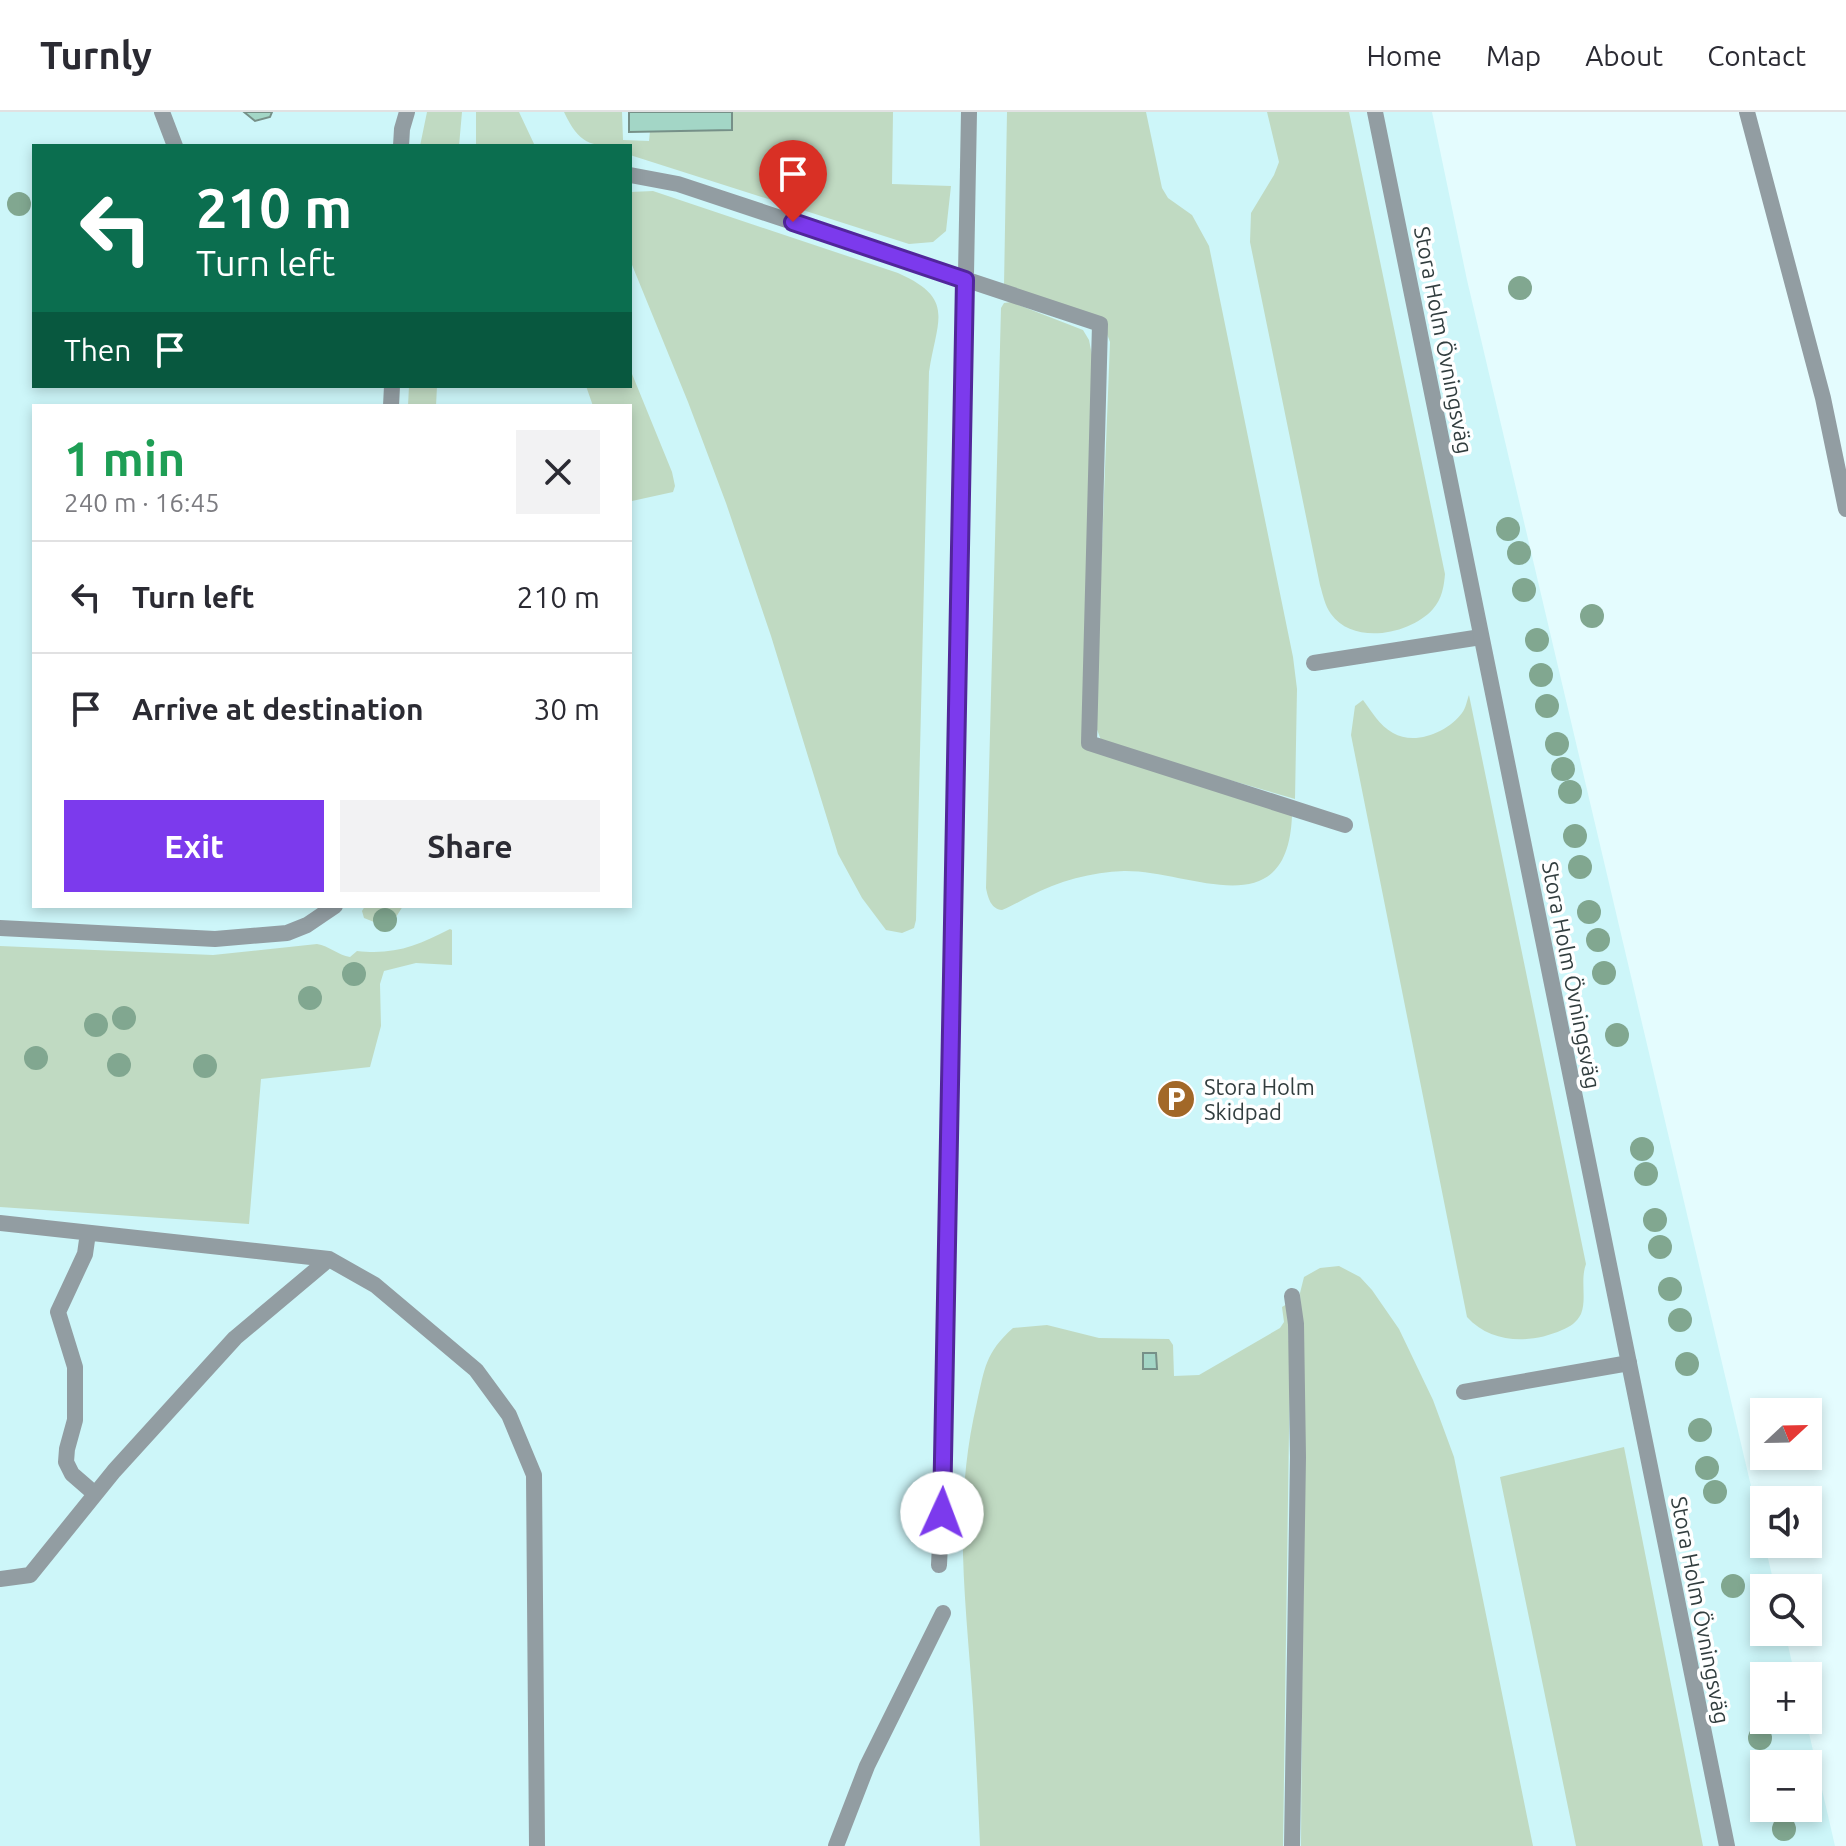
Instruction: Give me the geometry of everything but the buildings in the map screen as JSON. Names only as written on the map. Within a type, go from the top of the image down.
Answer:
[{"type":"street","points":[[162,112],[174,144]]},
{"type":"street","points":[[401,144],[407,112]]},
{"type":"street","points":[[939,1565],[944,1461],[969,112]]},
{"type":"street","name":"Stora Holm Övningsväg","points":[[1375,112],[1727,1846]]},
{"type":"street","points":[[1747,112],[1823,398],[1846,509]]},
{"type":"street","points":[[632,175],[678,184],[1100,324],[1089,743],[1345,825]]},
{"type":"street","points":[[1314,663],[1481,637]]},
{"type":"street","points":[[0,928],[215,939],[287,933],[307,925],[332,908]]},
{"type":"street","points":[[0,1223],[329,1259],[375,1285],[476,1370],[509,1415],[534,1475],[537,1846]]},
{"type":"street","points":[[88,1233],[85,1254],[58,1312],[75,1367],[75,1420],[66,1462],[72,1474],[95,1494]]},
{"type":"street","points":[[0,1579],[30,1575],[95,1494],[235,1338],[329,1259]]},
{"type":"street","points":[[1292,1296],[1296,1324],[1298,1457],[1292,1846]]},
{"type":"street","points":[[1464,1392],[1629,1363]]},
{"type":"street","points":[[836,1846],[867,1766],[943,1613]]},
{"type":"shaded area","points":[[0,112],[1432,112],[1467,280],[1751,1486],[1750,1558],[1768,1558],[1772,1574],[1750,1574],[1750,1646],[1788,1646],[1792,1662],[1750,1662],[1750,1734],[1809,1734],[1813,1750],[1750,1750],[1750,1822],[1822,1822],[1822,1790],[1835,1846],[0,1846]]},
{"type":"green space","points":[[427,112],[462,112],[459,144],[420,144]]},
{"type":"green space","points":[[476,112],[519,112],[534,144],[476,144]]},
{"type":"green space","points":[[564,112],[622,112],[623,140],[649,141],[650,131],[732,130],[732,112],[893,112],[892,184],[951,186],[946,231],[933,242],[909,244],[632,156],[632,144],[595,144],[583,139]]},
{"type":"green space","points":[[1007,112],[1146,112],[1162,188],[1168,198],[1192,215],[1209,246],[1293,657],[1297,689],[1295,799],[1102,743],[1095,724],[1110,342],[1104,326],[1004,286]]},
{"type":"green space","points":[[1267,112],[1349,112],[1445,574],[1440,597],[1433,609],[1411,625],[1397,630],[1368,633],[1341,624],[1329,611],[1320,585],[1250,242],[1251,213],[1279,162]]},
{"type":"green space","points":[[653,191],[898,273],[928,292],[935,302],[938,324],[929,372],[916,920],[914,928],[902,933],[886,930],[862,898],[838,854],[771,636],[726,503],[632,265],[632,192]]},
{"type":"green space","points":[[1011,302],[1083,330],[1092,355],[1083,748],[1292,815],[1286,850],[1273,872],[1254,883],[1205,883],[1124,871],[1088,875],[1064,882],[1002,910],[995,908],[989,899],[986,888],[1001,308],[1004,303]]},
{"type":"green space","points":[[632,374],[672,472],[673,492],[632,501],[632,404],[592,404],[587,388],[632,388]]},
{"type":"green space","points":[[409,388],[437,388],[436,404],[408,404]]},
{"type":"green space","points":[[1469,695],[1586,1264],[1581,1314],[1568,1327],[1537,1338],[1499,1337],[1467,1317],[1351,735],[1355,706],[1363,700],[1388,730],[1411,738],[1430,735],[1448,726],[1463,711]]},
{"type":"green space","points":[[364,908],[402,908],[396,917],[379,924],[364,918]]},
{"type":"green space","points":[[450,929],[452,965],[416,963],[384,971],[380,984],[381,1026],[370,1067],[261,1079],[249,1224],[0,1207],[0,946],[213,955],[317,944],[350,957],[357,951],[383,952],[405,948]]},
{"type":"green space","points":[[1339,1266],[1360,1277],[1399,1329],[1433,1400],[1454,1457],[1533,1846],[1301,1846],[1304,1391],[1300,1293],[1304,1277],[1320,1268]]},
{"type":"green space","points":[[1287,1304],[1290,1361],[1283,1846],[980,1846],[963,1517],[969,1441],[991,1353],[1013,1328],[1047,1325],[1099,1338],[1169,1339],[1173,1345],[1174,1376],[1199,1375],[1280,1328],[1284,1322],[1282,1307]]},
{"type":"green space","points":[[1624,1447],[1703,1846],[1576,1846],[1500,1477]]},
{"type":"place","name":"Stora Holm Skidpad","points":[[1176,1099]]},
{"type":"route","points":[[793,222],[965,280],[942,1513]]}]
